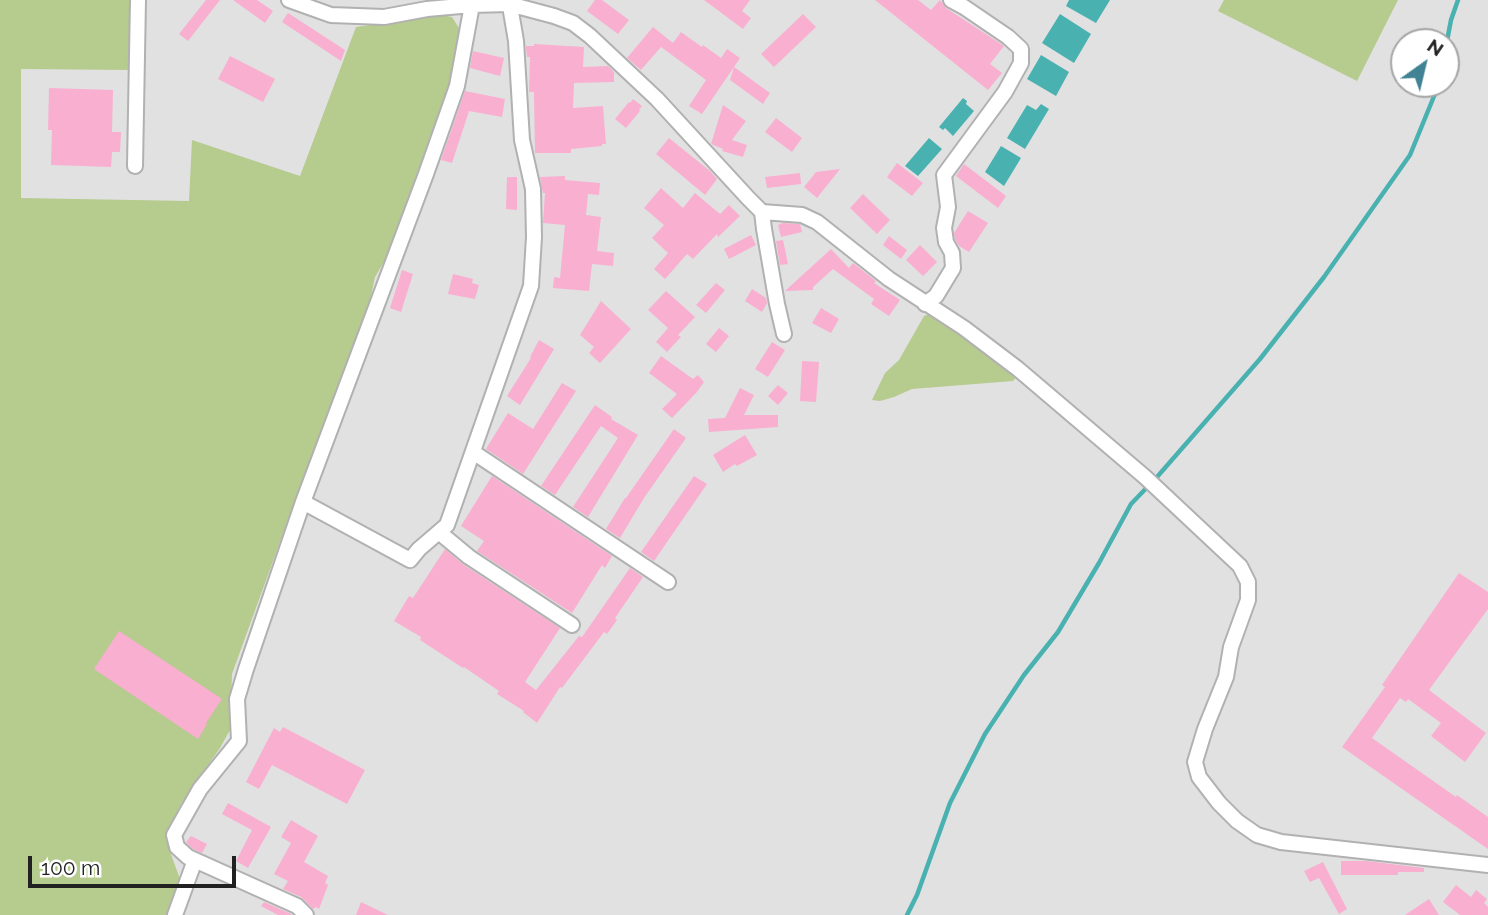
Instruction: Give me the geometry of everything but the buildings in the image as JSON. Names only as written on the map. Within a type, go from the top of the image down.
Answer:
[{"type":"street","points":[[135,166],[138,0]]},
{"type":"street","points":[[289,0],[331,15],[384,17],[427,9],[509,2],[573,23],[657,99],[762,212],[784,334]]},
{"type":"street","points":[[925,304],[936,296],[953,268],[952,253],[946,242],[944,228],[948,207],[944,175],[1005,92],[1021,63],[1021,49],[1008,37],[951,0]]},
{"type":"street","points":[[303,502],[410,560],[447,525],[531,286],[533,189],[522,140],[516,41],[509,2]]},
{"type":"street","points":[[306,915],[297,906],[188,857],[177,847],[174,835],[200,789],[239,741],[237,699],[246,669],[303,502],[457,86],[472,5]]},
{"type":"street","points":[[762,212],[802,215],[817,222],[889,279],[964,328],[1018,369],[1152,484],[1240,566],[1248,582],[1248,600],[1231,647],[1226,677],[1195,762],[1199,776],[1219,803],[1237,821],[1257,835],[1281,842],[1488,865]]},
{"type":"street","points":[[473,452],[668,582]]},
{"type":"street","points":[[440,533],[469,557],[572,625]]},
{"type":"street","points":[[175,915],[195,860]]},
{"type":"green space","points":[[0,0],[130,0],[130,70],[21,69],[21,198],[189,201],[192,140],[300,176],[356,27],[441,15],[452,17],[459,28],[449,86],[385,260],[375,277],[369,305],[232,674],[230,730],[181,804],[169,829],[168,846],[180,879],[167,915],[0,915]]},
{"type":"green space","points":[[1224,0],[1398,0],[1357,81],[1218,11]]},
{"type":"green space","points":[[929,314],[938,317],[1017,376],[1013,381],[912,389],[880,401],[872,400],[885,373],[899,360],[924,316]]},
{"type":"water","points":[[1069,0],[1110,0],[1096,23],[1066,6]]},
{"type":"water","points":[[1060,14],[1091,34],[1074,63],[1042,43]]},
{"type":"water","points":[[1041,55],[1069,72],[1056,96],[1027,79]]},
{"type":"water","points":[[963,98],[974,111],[953,136],[945,128],[943,130],[939,127]]},
{"type":"water","points":[[1041,104],[1049,109],[1025,149],[1007,138],[1027,105],[1036,110]]},
{"type":"water","points":[[929,138],[942,149],[918,176],[905,166]]},
{"type":"water","points":[[1001,146],[1021,158],[1004,186],[985,172]]},
{"type":"waterway","points":[[1449,28],[1458,0]]},
{"type":"waterway","points":[[907,915],[917,895],[950,803],[985,734],[1024,675],[1058,632],[1131,504],[1260,359],[1324,277],[1410,155],[1433,98]]}]
